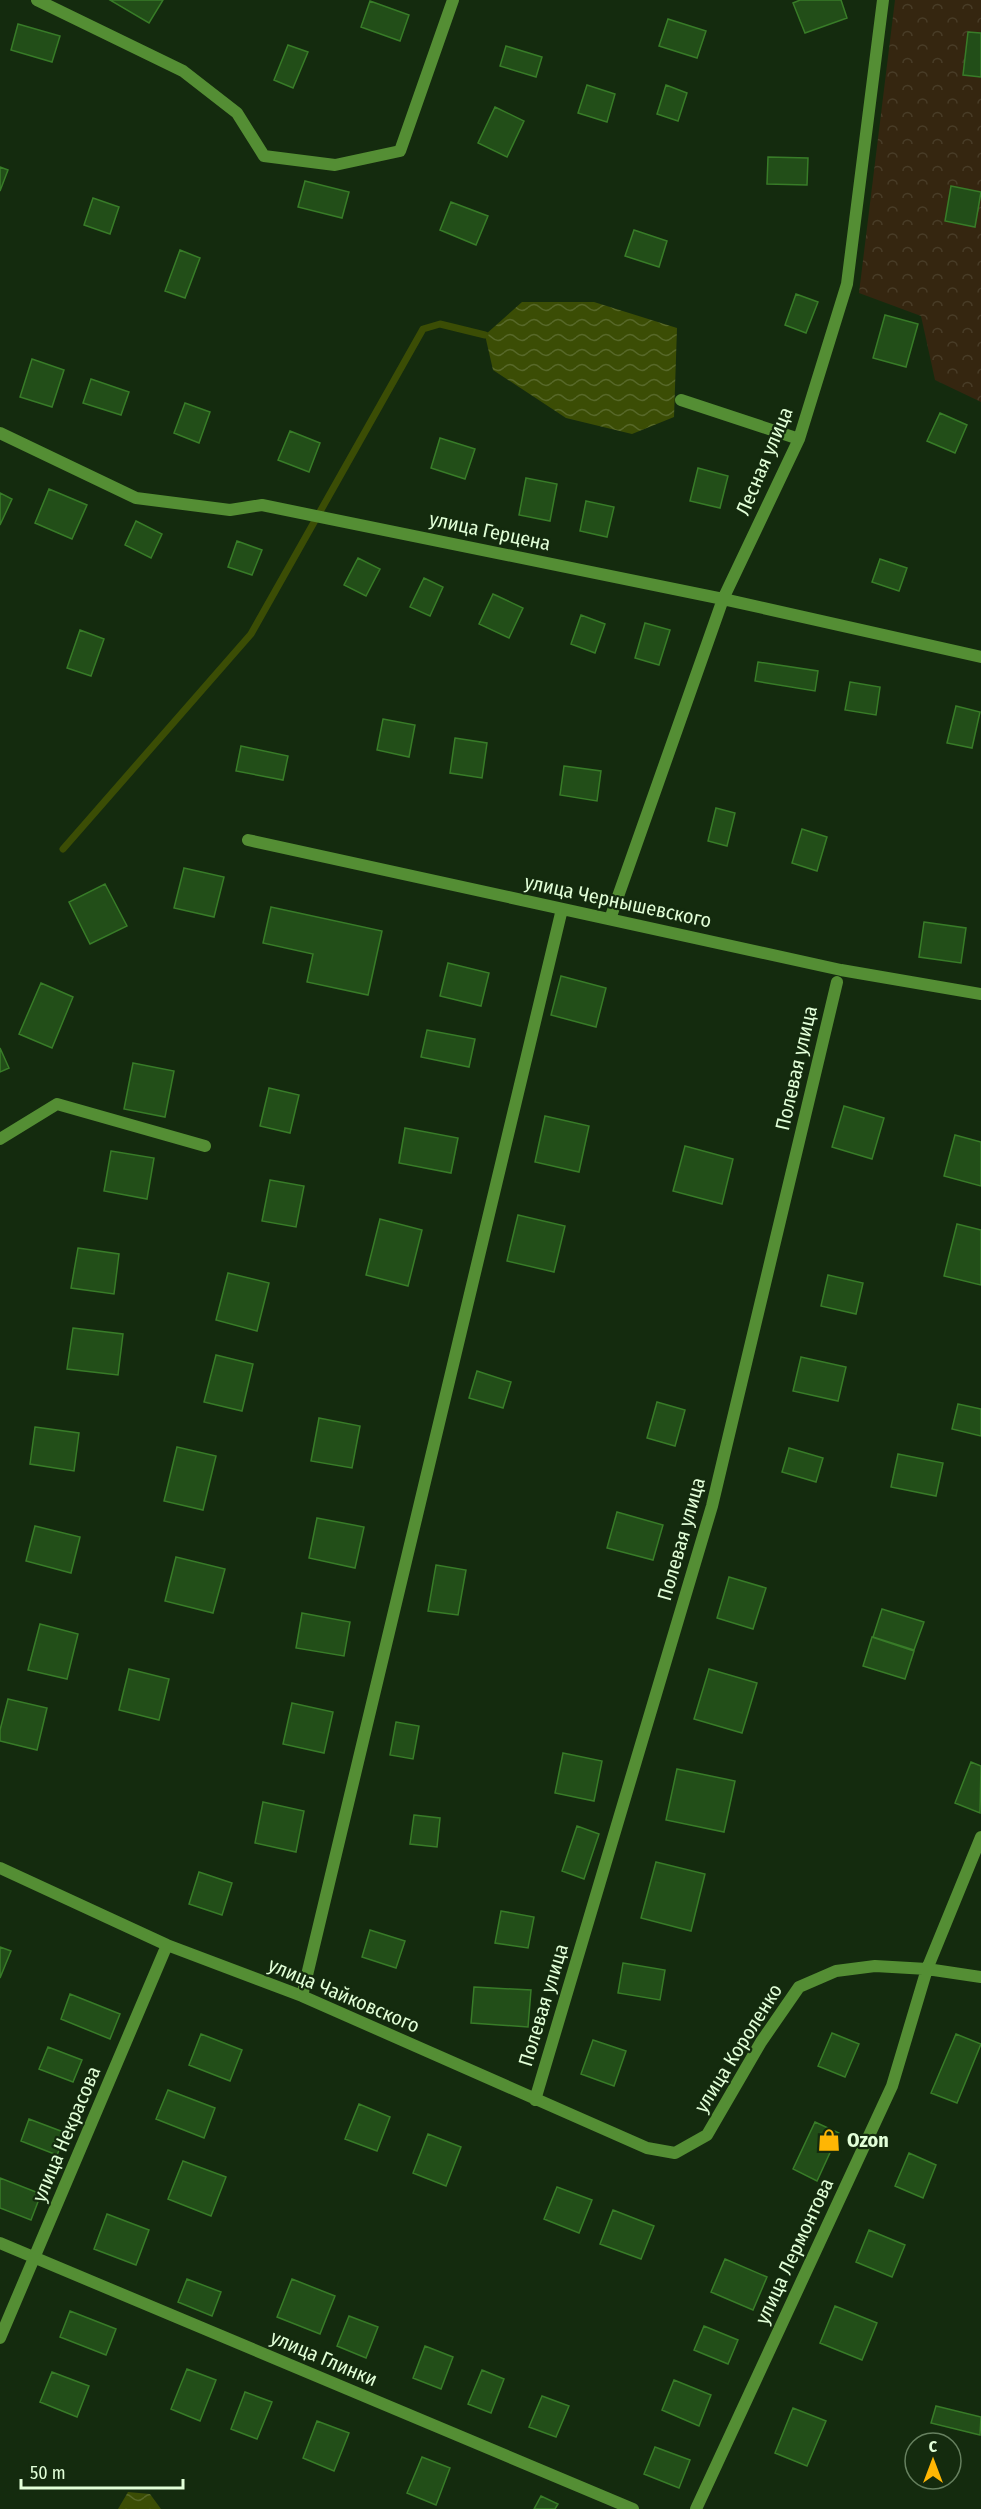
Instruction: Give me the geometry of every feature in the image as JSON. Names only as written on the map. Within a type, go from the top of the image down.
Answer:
[{"type":"street","points":[[37,0],[183,71],[237,112],[264,156],[335,165],[400,151],[453,0]]},
{"type":"street","name":"Лесная улица","points":[[610,919],[723,599],[799,440],[847,284],[883,0]]},
{"type":"street","points":[[681,400],[799,440]]},
{"type":"street","name":"улица Герцена","points":[[0,433],[136,498],[230,510],[262,505],[723,599],[981,657]]},
{"type":"street","name":"улица Чернышевского","points":[[248,840],[841,970],[981,994]]},
{"type":"street","points":[[302,1996],[562,909]]},
{"type":"street","name":"Полевая улица","points":[[536,2100],[712,1506],[837,982]]},
{"type":"street","points":[[0,1139],[57,1104],[205,1146]]},
{"type":"street","name":"улица Лермонтова","points":[[696,2509],[891,2086],[927,1970],[981,1837]]},
{"type":"street","name":"улица Чайковского","points":[[0,1868],[167,1945],[302,1996],[647,2148],[675,2153]]},
{"type":"street","name":"улица Некрасова","points":[[0,2338],[167,1945]]},
{"type":"street","name":"улица Короленко","points":[[675,2153],[707,2135],[761,2042],[799,1987],[836,1971],[875,1966],[981,1977]]},
{"type":"street","name":"улица Глинки","points":[[0,2243],[633,2509]]},
{"type":"green space","points":[[895,0],[981,0],[981,402],[935,380],[921,316],[859,293]]},
{"type":"water","points":[[522,302],[594,302],[677,328],[674,417],[632,434],[566,418],[493,370],[485,335]]},
{"type":"water","points":[[128,2492],[150,2494],[161,2509],[118,2509]]},
{"type":"building","points":[[110,0],[163,0],[149,23]]},
{"type":"building","points":[[800,0],[841,0],[847,18],[805,33],[793,3]]},
{"type":"building","points":[[370,1],[409,15],[400,41],[361,27]]},
{"type":"building","points":[[668,19],[706,31],[697,58],[659,46]]},
{"type":"building","points":[[18,24],[60,36],[52,62],[11,50]]},
{"type":"building","points":[[968,32],[981,33],[981,77],[963,75]]},
{"type":"building","points":[[288,45],[308,52],[293,88],[274,80]]},
{"type":"building","points":[[506,46],[542,57],[536,77],[500,66]]},
{"type":"building","points":[[587,85],[615,94],[607,122],[578,113]]},
{"type":"building","points":[[666,85],[687,93],[678,121],[657,114]]},
{"type":"building","points":[[495,107],[524,121],[507,157],[478,143]]},
{"type":"building","points":[[768,157],[808,158],[807,185],[767,184]]},
{"type":"building","points":[[0,167],[8,170],[0,191]]},
{"type":"building","points":[[305,181],[349,192],[342,218],[298,207]]},
{"type":"building","points":[[951,186],[981,192],[975,227],[945,221]]},
{"type":"building","points":[[93,198],[119,207],[110,234],[84,225]]},
{"type":"building","points":[[451,202],[488,216],[476,245],[440,230]]},
{"type":"building","points":[[634,230],[667,241],[659,267],[625,256]]},
{"type":"building","points":[[180,250],[200,258],[185,298],[165,291]]},
{"type":"building","points":[[796,294],[818,302],[806,333],[785,325]]},
{"type":"building","points":[[885,315],[918,324],[906,367],[873,358]]},
{"type":"building","points":[[32,359],[64,370],[52,407],[20,397]]},
{"type":"building","points":[[91,379],[129,392],[121,415],[83,403]]},
{"type":"building","points":[[185,403],[210,412],[199,443],[174,433]]},
{"type":"building","points":[[940,413],[967,425],[955,453],[927,441]]},
{"type":"building","points":[[290,431],[320,443],[309,472],[278,460]]},
{"type":"building","points":[[440,438],[475,449],[465,479],[431,468]]},
{"type":"building","points":[[698,468],[728,476],[720,508],[690,501]]},
{"type":"building","points":[[526,478],[557,484],[550,521],[519,515]]},
{"type":"building","points":[[49,489],[87,505],[72,539],[35,523]]},
{"type":"building","points":[[0,493],[12,499],[0,525]]},
{"type":"building","points":[[586,501],[614,507],[607,537],[580,531]]},
{"type":"building","points":[[136,521],[162,534],[151,558],[125,545]]},
{"type":"building","points":[[237,541],[262,550],[252,575],[228,567]]},
{"type":"building","points":[[358,558],[380,569],[366,596],[344,585]]},
{"type":"building","points":[[880,559],[907,568],[899,591],[872,582]]},
{"type":"building","points":[[424,578],[443,587],[430,616],[410,607]]},
{"type":"building","points":[[493,594],[523,608],[509,638],[479,624]]},
{"type":"building","points":[[581,615],[605,624],[595,653],[571,644]]},
{"type":"building","points":[[645,623],[670,630],[659,665],[635,658]]},
{"type":"building","points":[[80,630],[104,639],[91,676],[67,668]]},
{"type":"building","points":[[758,662],[818,671],[815,691],[755,681]]},
{"type":"building","points":[[850,682],[880,687],[876,715],[845,710]]},
{"type":"building","points":[[956,706],[980,712],[972,748],[947,743]]},
{"type":"building","points":[[383,719],[415,725],[409,757],[377,750]]},
{"type":"building","points":[[455,738],[487,743],[482,778],[450,773]]},
{"type":"building","points":[[241,746],[288,756],[283,780],[236,771]]},
{"type":"building","points":[[564,766],[601,771],[597,801],[560,795]]},
{"type":"building","points":[[716,808],[735,813],[727,846],[708,841]]},
{"type":"building","points":[[802,829],[827,837],[817,871],[792,863]]},
{"type":"building","points":[[184,868],[224,877],[214,917],[174,908]]},
{"type":"building","points":[[105,884],[127,926],[90,944],[69,902]]},
{"type":"building","points":[[271,907],[382,931],[368,995],[307,982],[313,954],[263,943]]},
{"type":"building","points":[[924,922],[966,928],[961,963],[919,957]]},
{"type":"building","points":[[448,963],[489,973],[481,1006],[440,996]]},
{"type":"building","points":[[561,976],[606,988],[596,1027],[551,1015]]},
{"type":"building","points":[[41,983],[73,997],[52,1048],[19,1034]]},
{"type":"building","points":[[427,1030],[475,1039],[469,1067],[421,1057]]},
{"type":"building","points":[[0,1048],[9,1068],[0,1072]]},
{"type":"building","points":[[133,1063],[174,1071],[165,1117],[124,1109]]},
{"type":"building","points":[[269,1088],[299,1095],[290,1133],[260,1126]]},
{"type":"building","points":[[844,1106],[884,1118],[872,1159],[832,1147]]},
{"type":"building","points":[[545,1116],[589,1126],[579,1172],[535,1162]]},
{"type":"building","points":[[405,1128],[458,1138],[451,1173],[399,1163]]},
{"type":"building","points":[[955,1135],[981,1142],[981,1186],[944,1176]]},
{"type":"building","points":[[685,1146],[733,1159],[722,1204],[673,1191]]},
{"type":"building","points":[[111,1151],[154,1158],[147,1199],[104,1191]]},
{"type":"building","points":[[270,1180],[304,1186],[296,1227],[262,1221]]},
{"type":"building","points":[[518,1215],[565,1226],[554,1272],[507,1261]]},
{"type":"building","points":[[380,1219],[422,1230],[408,1286],[366,1275]]},
{"type":"building","points":[[957,1224],[981,1230],[981,1285],[944,1276]]},
{"type":"building","points":[[78,1248],[119,1254],[114,1294],[71,1288]]},
{"type":"building","points":[[228,1273],[269,1283],[257,1331],[216,1320]]},
{"type":"building","points":[[828,1275],[863,1283],[856,1314],[821,1306]]},
{"type":"building","points":[[73,1328],[123,1334],[118,1375],[67,1369]]},
{"type":"building","points":[[216,1355],[253,1364],[242,1411],[204,1402]]},
{"type":"building","points":[[801,1357],[846,1367],[838,1401],[793,1391]]},
{"type":"building","points":[[477,1371],[511,1382],[503,1408],[469,1398]]},
{"type":"building","points":[[657,1402],[685,1410],[675,1446],[647,1438]]},
{"type":"building","points":[[958,1404],[981,1409],[981,1436],[952,1429]]},
{"type":"building","points":[[319,1418],[360,1426],[352,1468],[311,1461]]},
{"type":"building","points":[[35,1427],[79,1433],[74,1471],[30,1464]]},
{"type":"building","points":[[177,1447],[216,1456],[203,1510],[164,1501]]},
{"type":"building","points":[[789,1448],[823,1458],[816,1482],[782,1472]]},
{"type":"building","points":[[898,1454],[943,1463],[936,1496],[891,1487]]},
{"type":"building","points":[[617,1512],[663,1525],[653,1560],[607,1548]]},
{"type":"building","points":[[317,1518],[364,1527],[355,1568],[309,1558]]},
{"type":"building","points":[[35,1526],[80,1537],[71,1573],[26,1561]]},
{"type":"building","points":[[176,1557],[225,1569],[213,1613],[165,1601]]},
{"type":"building","points":[[436,1565],[466,1570],[458,1615],[428,1611]]},
{"type":"building","points":[[729,1577],[766,1588],[753,1629],[717,1618]]},
{"type":"building","points":[[882,1609],[924,1622],[914,1650],[873,1637]]},
{"type":"building","points":[[302,1613],[350,1622],[344,1656],[296,1648]]},
{"type":"building","points":[[40,1624],[78,1634],[67,1679],[28,1670]]},
{"type":"building","points":[[872,1637],[914,1651],[905,1679],[863,1666]]},
{"type":"building","points":[[129,1669],[169,1679],[159,1720],[119,1710]]},
{"type":"building","points":[[709,1669],[757,1683],[742,1733],[694,1719]]},
{"type":"building","points":[[8,1699],[47,1708],[37,1750],[0,1741],[0,1730]]},
{"type":"building","points":[[292,1703],[333,1712],[324,1753],[283,1744]]},
{"type":"building","points":[[396,1722],[419,1726],[413,1759],[390,1755]]},
{"type":"building","points":[[563,1753],[602,1761],[594,1801],[555,1793]]},
{"type":"building","points":[[971,1762],[981,1766],[980,1813],[955,1803]]},
{"type":"building","points":[[677,1769],[735,1781],[724,1832],[666,1820]]},
{"type":"building","points":[[263,1802],[304,1811],[296,1852],[255,1843]]},
{"type":"building","points":[[414,1815],[440,1818],[437,1847],[410,1844]]},
{"type":"building","points":[[577,1826],[599,1834],[584,1879],[562,1871]]},
{"type":"building","points":[[656,1862],[705,1874],[691,1931],[641,1918]]},
{"type":"building","points":[[199,1872],[232,1883],[222,1915],[189,1904]]},
{"type":"building","points":[[501,1911],[534,1917],[528,1948],[495,1943]]},
{"type":"building","points":[[370,1930],[405,1941],[396,1968],[362,1957]]},
{"type":"building","points":[[0,1947],[11,1951],[0,1978]]},
{"type":"building","points":[[623,1963],[665,1970],[660,2000],[618,1993]]},
{"type":"building","points":[[474,1987],[531,1990],[528,2027],[471,2023]]},
{"type":"building","points":[[70,1994],[120,2014],[110,2039],[61,2019]]},
{"type":"building","points":[[832,2033],[859,2044],[845,2077],[818,2066]]},
{"type":"building","points":[[201,2034],[242,2050],[230,2081],[189,2065]]},
{"type":"building","points":[[956,2034],[981,2044],[957,2103],[931,2093]]},
{"type":"building","points":[[593,2040],[626,2051],[614,2086],[581,2074]]},
{"type":"building","points":[[48,2047],[82,2060],[73,2082],[39,2069]]},
{"type":"building","points":[[168,2090],[215,2108],[204,2138],[156,2119]]},
{"type":"building","points":[[359,2104],[390,2117],[377,2151],[345,2139]]},
{"type":"building","points":[[29,2119],[66,2133],[57,2155],[21,2141]]},
{"type":"building","points":[[815,2122],[839,2133],[817,2181],[793,2169]]},
{"type":"building","points":[[428,2134],[461,2147],[446,2186],[413,2173]]},
{"type":"building","points":[[909,2153],[936,2165],[923,2198],[895,2186]]},
{"type":"building","points":[[183,2161],[226,2177],[211,2216],[168,2199]]},
{"type":"building","points":[[0,2178],[41,2194],[31,2220],[0,2208]]},
{"type":"building","points":[[557,2187],[592,2200],[579,2233],[544,2219]]},
{"type":"building","points":[[613,2210],[654,2226],[641,2259],[600,2244]]},
{"type":"building","points":[[107,2214],[149,2230],[136,2265],[94,2249]]},
{"type":"building","points":[[869,2230],[905,2245],[892,2277],[856,2262]]},
{"type":"building","points":[[725,2259],[767,2277],[753,2310],[711,2292]]},
{"type":"building","points":[[187,2279],[221,2292],[212,2316],[178,2302]]},
{"type":"building","points":[[292,2279],[335,2296],[320,2334],[277,2317]]},
{"type":"building","points":[[835,2306],[877,2323],[862,2360],[820,2343]]},
{"type":"building","points":[[70,2311],[116,2329],[106,2355],[60,2337]]},
{"type":"building","points":[[349,2316],[378,2327],[366,2358],[337,2346]]},
{"type":"building","points":[[704,2326],[738,2340],[728,2364],[694,2350]]},
{"type":"building","points":[[425,2346],[453,2357],[441,2389],[413,2378]]},
{"type":"building","points":[[187,2369],[216,2380],[200,2421],[171,2409]]},
{"type":"building","points":[[482,2370],[504,2379],[491,2413],[468,2404]]},
{"type":"building","points":[[52,2372],[89,2386],[77,2417],[40,2402]]},
{"type":"building","points":[[674,2380],[711,2395],[699,2426],[662,2410]]},
{"type":"building","points":[[245,2392],[272,2402],[257,2439],[231,2429]]},
{"type":"building","points":[[542,2396],[569,2406],[556,2437],[529,2427]]},
{"type":"building","points":[[936,2406],[981,2417],[980,2435],[931,2423]]},
{"type":"building","points":[[793,2408],[826,2421],[807,2466],[775,2453]]},
{"type":"building","points":[[317,2421],[349,2433],[334,2471],[303,2458]]},
{"type":"building","points":[[655,2447],[690,2460],[679,2488],[644,2474]]},
{"type":"building","points":[[422,2457],[450,2468],[436,2505],[407,2493]]},
{"type":"building","points":[[541,2496],[558,2504],[555,2509],[534,2509]]},
{"type":"waterway","points":[[63,849],[251,634],[423,329],[440,324],[485,335]]},
{"type":"place","name":"Ozon","points":[[829,2140]]}]
